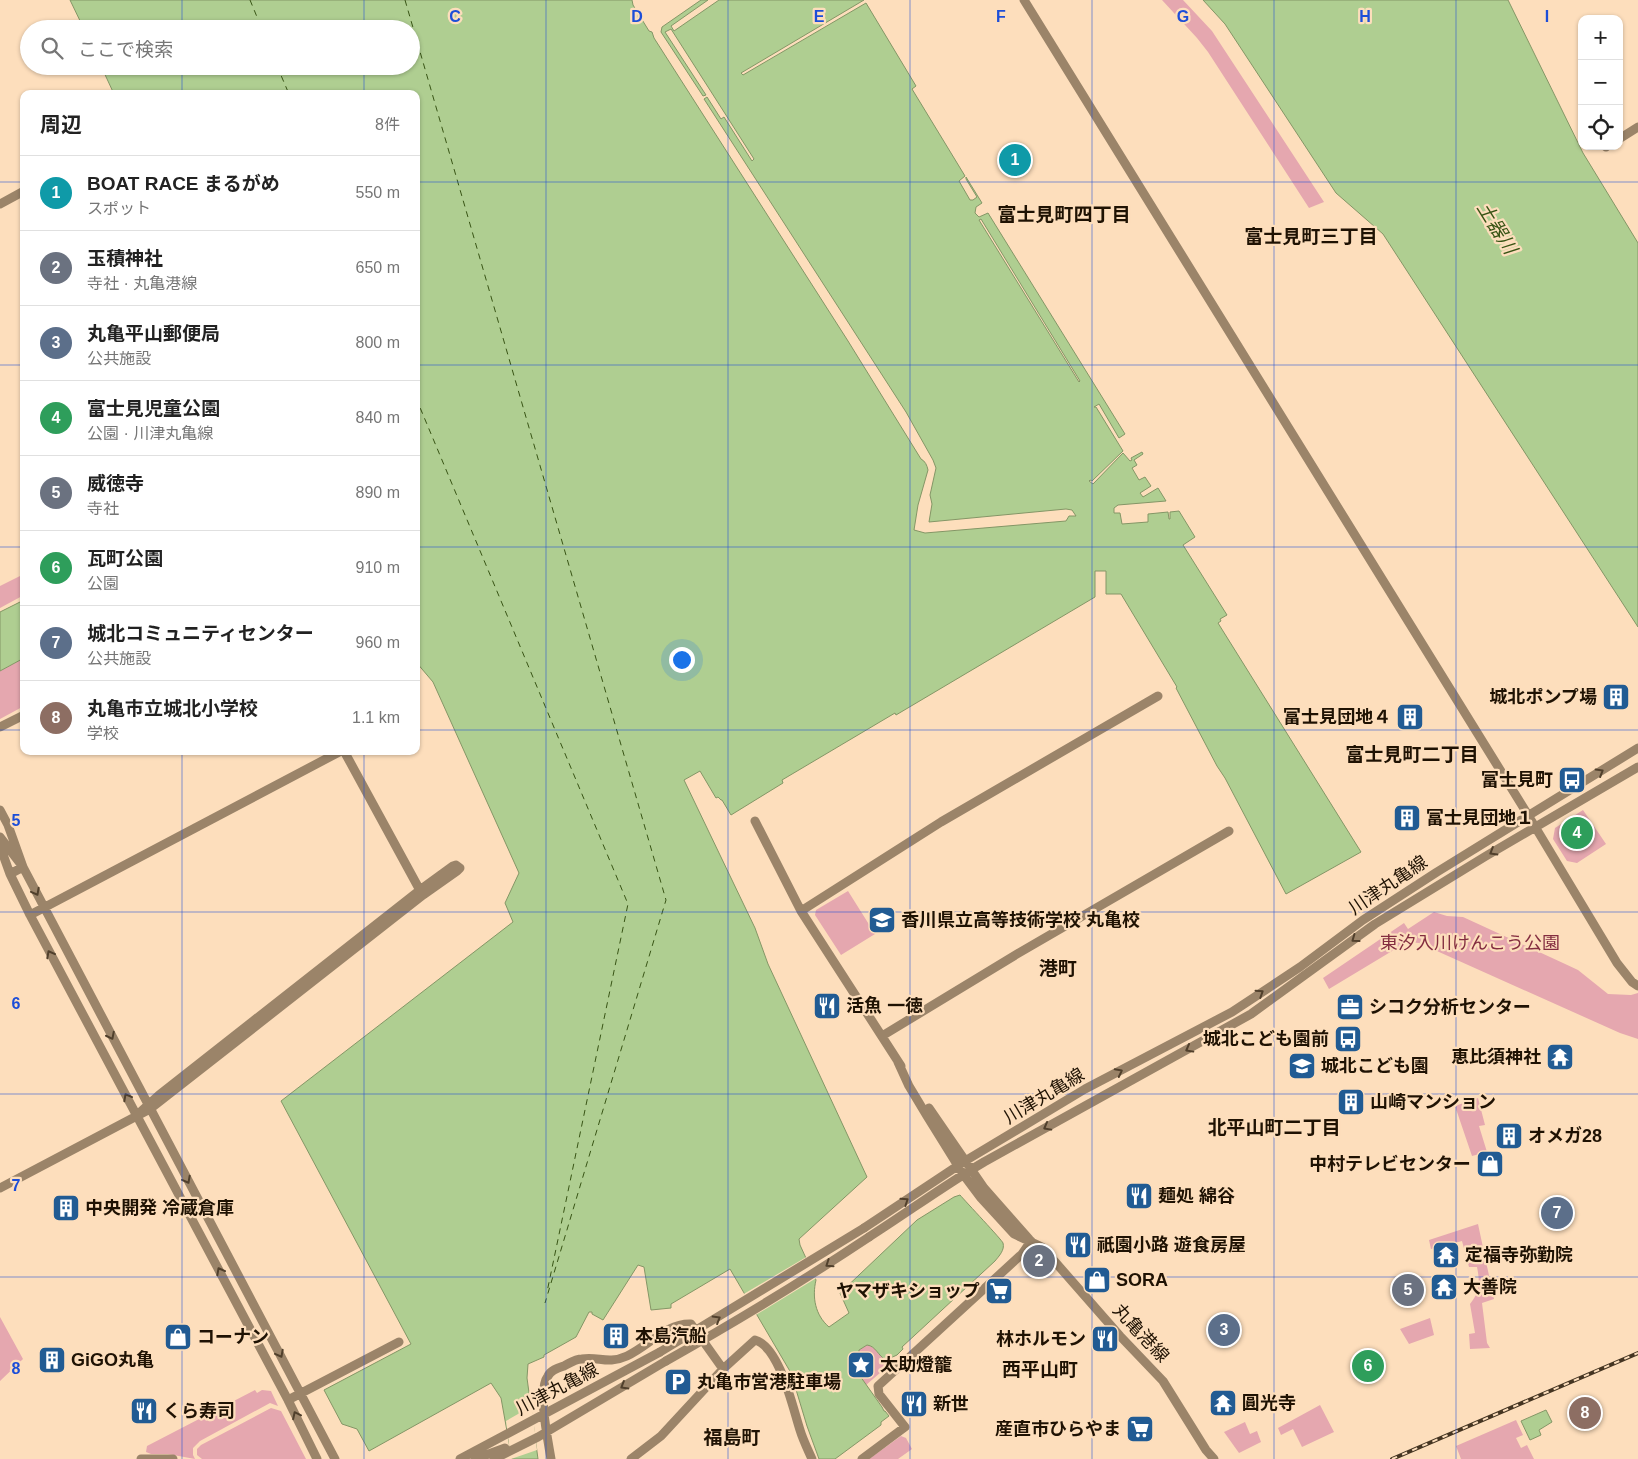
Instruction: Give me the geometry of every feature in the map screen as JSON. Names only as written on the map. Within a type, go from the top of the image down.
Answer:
[{"type":"street","points":[[1024,0],[1528,815],[1617,963],[1632,982],[1638,986]]},
{"type":"street","points":[[1623,136],[1638,127]]},
{"type":"street","points":[[0,204],[20,193]]},
{"type":"street","points":[[801,911],[941,822],[1158,696]]},
{"type":"street","points":[[0,728],[20,717]]},
{"type":"street","name":"川津丸亀線","points":[[460,1459],[660,1352],[964,1168],[1085,1089],[1232,1012],[1300,967],[1394,899],[1638,748]]},
{"type":"street","points":[[30,916],[334,755]]},
{"type":"street","points":[[0,1188],[148,1107],[421,893],[344,755]]},
{"type":"street","name":"川津丸亀線","points":[[494,1459],[506,1450],[542,1432],[748,1314],[820,1270],[964,1168],[1251,1014],[1375,924],[1638,767]]},
{"type":"street","points":[[0,810],[8,825],[23,866],[148,1107],[335,1459]]},
{"type":"street","name":"丸亀港線","points":[[755,820],[801,911],[882,1036],[898,1062],[909,1086],[964,1168],[981,1198],[1014,1234],[1031,1240],[1042,1247],[1120,1336],[1163,1381],[1206,1450],[1214,1459]]},
{"type":"street","points":[[882,1036],[1017,954],[1229,831]]},
{"type":"street","points":[[0,837],[23,866]]},
{"type":"street","points":[[0,846],[10,874],[30,916],[288,1400],[317,1459]]},
{"type":"street","points":[[10,874],[23,866]]},
{"type":"street","points":[[862,1459],[904,1427],[879,1394],[878,1386],[1022,1254],[1031,1240]]},
{"type":"street","points":[[551,1459],[542,1432],[545,1414],[543,1385],[551,1372],[581,1359],[604,1361],[621,1359],[634,1353],[678,1324],[691,1324],[724,1369]]},
{"type":"street","points":[[631,1459],[661,1436],[753,1341],[759,1341],[763,1344],[775,1360],[785,1380],[800,1431],[812,1459]]},
{"type":"street","points":[[288,1400],[399,1342]]},
{"type":"street","points":[[475,1459],[506,1450]]},
{"type":"street","points":[[141,1459],[173,1459]]},
{"type":"green space","points":[[1162,0],[1183,0],[1212,31],[1324,202],[1309,208],[1208,52]]},
{"type":"green space","points":[[20,576],[20,597],[0,608],[0,586]]},
{"type":"green space","points":[[20,660],[20,708],[0,719],[0,671]]},
{"type":"green space","points":[[1583,810],[1606,844],[1577,863],[1567,861],[1553,839],[1555,828]]},
{"type":"green space","points":[[848,891],[875,934],[841,955],[815,915],[816,910]]},
{"type":"green space","name":"東汐入川けんこう公園","points":[[1434,912],[1447,916],[1463,917],[1578,970],[1608,994],[1631,995],[1638,993],[1638,1039],[1620,1033],[1419,943],[1407,942],[1329,989],[1323,978],[1404,923],[1408,929]]},
{"type":"green space","points":[[1478,1098],[1485,1125],[1479,1126],[1487,1152],[1472,1156],[1455,1106]]},
{"type":"green space","points":[[1478,1224],[1494,1299],[1482,1303],[1487,1343],[1490,1348],[1470,1349],[1469,1334],[1475,1333],[1470,1304],[1476,1295],[1478,1287],[1477,1267],[1469,1267],[1462,1241],[1431,1249],[1429,1240]]},
{"type":"green space","points":[[0,1317],[23,1359],[0,1381]]},
{"type":"green space","points":[[1430,1318],[1434,1335],[1409,1344],[1400,1329]]},
{"type":"green space","points":[[867,1345],[886,1359],[889,1359],[888,1366],[866,1385],[847,1359]]},
{"type":"green space","points":[[1359,1353],[1364,1363],[1375,1358],[1379,1370],[1361,1376],[1353,1356]]},
{"type":"green space","points":[[255,1390],[257,1393],[262,1390],[271,1391],[278,1406],[270,1403],[200,1441],[193,1448],[195,1459],[146,1452],[147,1446]]},
{"type":"green space","points":[[1320,1405],[1334,1432],[1302,1447],[1293,1429],[1281,1435],[1278,1428]]},
{"type":"green space","points":[[271,1408],[281,1411],[306,1459],[202,1459],[197,1455],[197,1449],[201,1445]]},
{"type":"green space","points":[[1516,1420],[1523,1435],[1516,1438],[1521,1448],[1527,1445],[1534,1459],[1461,1459],[1456,1446]]},
{"type":"green space","points":[[1245,1422],[1250,1434],[1257,1431],[1261,1442],[1239,1453],[1224,1432]]},
{"type":"green space","points":[[901,1436],[906,1438],[912,1449],[898,1459],[869,1459]]},
{"type":"water","points":[[70,0],[632,0],[633,5],[649,31],[652,32],[654,38],[848,341],[921,459],[926,463],[928,470],[918,505],[914,530],[925,533],[1066,521],[1069,516],[1076,516],[1072,510],[929,522],[932,504],[930,495],[936,468],[933,460],[906,412],[704,99],[707,97],[721,119],[724,117],[752,161],[754,159],[671,29],[665,32],[706,95],[703,96],[661,32],[662,27],[701,0],[708,0],[671,26],[674,31],[719,0],[864,0],[741,73],[743,75],[866,3],[916,86],[912,89],[965,176],[959,181],[970,200],[977,197],[966,177],[982,203],[976,207],[975,213],[979,217],[988,213],[1125,434],[1119,438],[1099,404],[1094,407],[1096,407],[1123,451],[1092,481],[1089,481],[1093,484],[1123,453],[1130,461],[1132,460],[1131,458],[1142,452],[1143,454],[1134,460],[1137,465],[1132,468],[1139,480],[1145,477],[1151,486],[1140,493],[1143,497],[1158,488],[1166,501],[1118,505],[1114,508],[1114,513],[1120,513],[1122,524],[1148,522],[1148,514],[1168,512],[1170,519],[1170,512],[1179,511],[1195,537],[1183,545],[1227,615],[1220,619],[1221,621],[1218,623],[1361,852],[1286,894],[1177,687],[1121,594],[1106,594],[1106,571],[1095,571],[1095,597],[782,780],[783,783],[731,815],[722,800],[718,797],[716,798],[700,771],[684,780],[755,928],[768,964],[867,1177],[799,1239],[816,1280],[814,1293],[816,1305],[824,1322],[829,1327],[849,1313],[840,1293],[917,1220],[954,1197],[960,1195],[1003,1243],[1000,1255],[995,1261],[902,1347],[903,1349],[897,1355],[886,1360],[873,1347],[867,1345],[848,1359],[889,1416],[881,1422],[881,1425],[835,1459],[819,1459],[791,1373],[730,1269],[671,1304],[671,1308],[651,1310],[644,1267],[638,1265],[603,1320],[589,1312],[576,1337],[544,1355],[544,1357],[528,1364],[527,1378],[538,1459],[512,1459],[501,1398],[491,1383],[369,1451],[357,1429],[342,1424],[324,1390],[411,1344],[281,1101],[513,922],[505,903],[519,873],[433,682],[420,667],[420,90],[112,90],[105,75],[420,75],[420,20],[80,20]],"holes":[[[981,219],[1079,382],[979,220]]]},
{"type":"water","name":"土器川","points":[[1203,0],[1508,0],[1578,143],[1578,150],[1582,150],[1638,243],[1638,627],[1383,234],[1336,193],[1225,24]]},
{"type":"water","points":[[20,602],[20,660],[0,671],[0,612]]},
{"type":"water","points":[[1546,1410],[1552,1422],[1539,1430],[1541,1435],[1530,1440],[1521,1421]]},
{"type":"pier","points":[[808,1256],[818,1277],[754,1316],[742,1295]]},
{"type":"pier","points":[[532,1406],[537,1450],[511,1459],[506,1421]]},
{"type":"ferry route","points":[[250,0],[258,20]]},
{"type":"ferry route","points":[[405,0],[411,20]]},
{"type":"ferry route","points":[[420,52],[666,900],[545,1303]]},
{"type":"ferry route","points":[[281,75],[287,90]]},
{"type":"ferry route","points":[[420,408],[628,904],[547,1292]]},
{"type":"railway","points":[[1392,1459],[1638,1353]]},
{"type":"place","name":"BOAT RACE まるがめ","points":[[1015,160]]},
{"type":"place","name":"城北ポンプ場","points":[[1616,697]]},
{"type":"place","name":"富士見団地４","points":[[1410,717]]},
{"type":"place","name":"富士見町","points":[[1572,780]]},
{"type":"place","name":"富士見団地１","points":[[1407,818]]},
{"type":"place","name":"富士見児童公園","points":[[1577,833]]},
{"type":"place","name":"香川県立高等技術学校 丸亀校","points":[[882,920]]},
{"type":"place","name":"活魚 一徳","points":[[827,1006]]},
{"type":"place","name":"シコク分析センター","points":[[1350,1007]]},
{"type":"place","name":"城北こども園前","points":[[1348,1039]]},
{"type":"place","name":"恵比須神社","points":[[1560,1057]]},
{"type":"place","name":"城北こども園","points":[[1302,1066]]},
{"type":"place","name":"山崎マンション","points":[[1351,1102]]},
{"type":"place","name":"オメガ28","points":[[1509,1136]]},
{"type":"place","name":"中村テレビセンター","points":[[1490,1164]]},
{"type":"place","name":"麺処 綿谷","points":[[1139,1196]]},
{"type":"place","name":"中央開発 冷蔵倉庫","points":[[66,1208]]},
{"type":"place","name":"城北コミュニティセンター","points":[[1557,1213]]},
{"type":"place","name":"祇園小路 遊食房屋","points":[[1078,1245]]},
{"type":"place","name":"定福寺弥勤院","points":[[1446,1255]]},
{"type":"place","name":"玉積神社","points":[[1039,1261]]},
{"type":"place","name":"SORA","points":[[1097,1280]]},
{"type":"place","name":"大善院","points":[[1444,1287]]},
{"type":"place","name":"威徳寺","points":[[1408,1290]]},
{"type":"place","name":"ヤマザキショップ","points":[[999,1291]]},
{"type":"place","name":"丸亀平山郵便局","points":[[1224,1330]]},
{"type":"place","name":"本島汽船","points":[[616,1336]]},
{"type":"place","name":"コーナン","points":[[178,1337]]},
{"type":"place","name":"林ホルモン","points":[[1105,1339]]},
{"type":"place","name":"GiGO丸亀","points":[[52,1360]]},
{"type":"place","name":"太助燈籠","points":[[861,1365]]},
{"type":"place","name":"瓦町公園","points":[[1368,1366]]},
{"type":"place","name":"丸亀市営港駐車場","points":[[678,1382]]},
{"type":"place","name":"圓光寺","points":[[1223,1403]]},
{"type":"place","name":"新世","points":[[914,1404]]},
{"type":"place","name":"くら寿司","points":[[144,1411]]},
{"type":"place","name":"丸亀市立城北小学校","points":[[1585,1413]]},
{"type":"place","name":"産直市ひらやま","points":[[1140,1429]]},
{"type":"district","name":"富士見町四丁目","points":[[1064,214]]},
{"type":"district","name":"富士見町三丁目","points":[[1311,236]]},
{"type":"district","name":"富士見町二丁目","points":[[1412,754]]},
{"type":"district","name":"港町","points":[[1058,968]]},
{"type":"district","name":"北平山町二丁目","points":[[1274,1127]]},
{"type":"district","name":"西平山町","points":[[1040,1369]]},
{"type":"district","name":"福島町","points":[[732,1437]]}]
